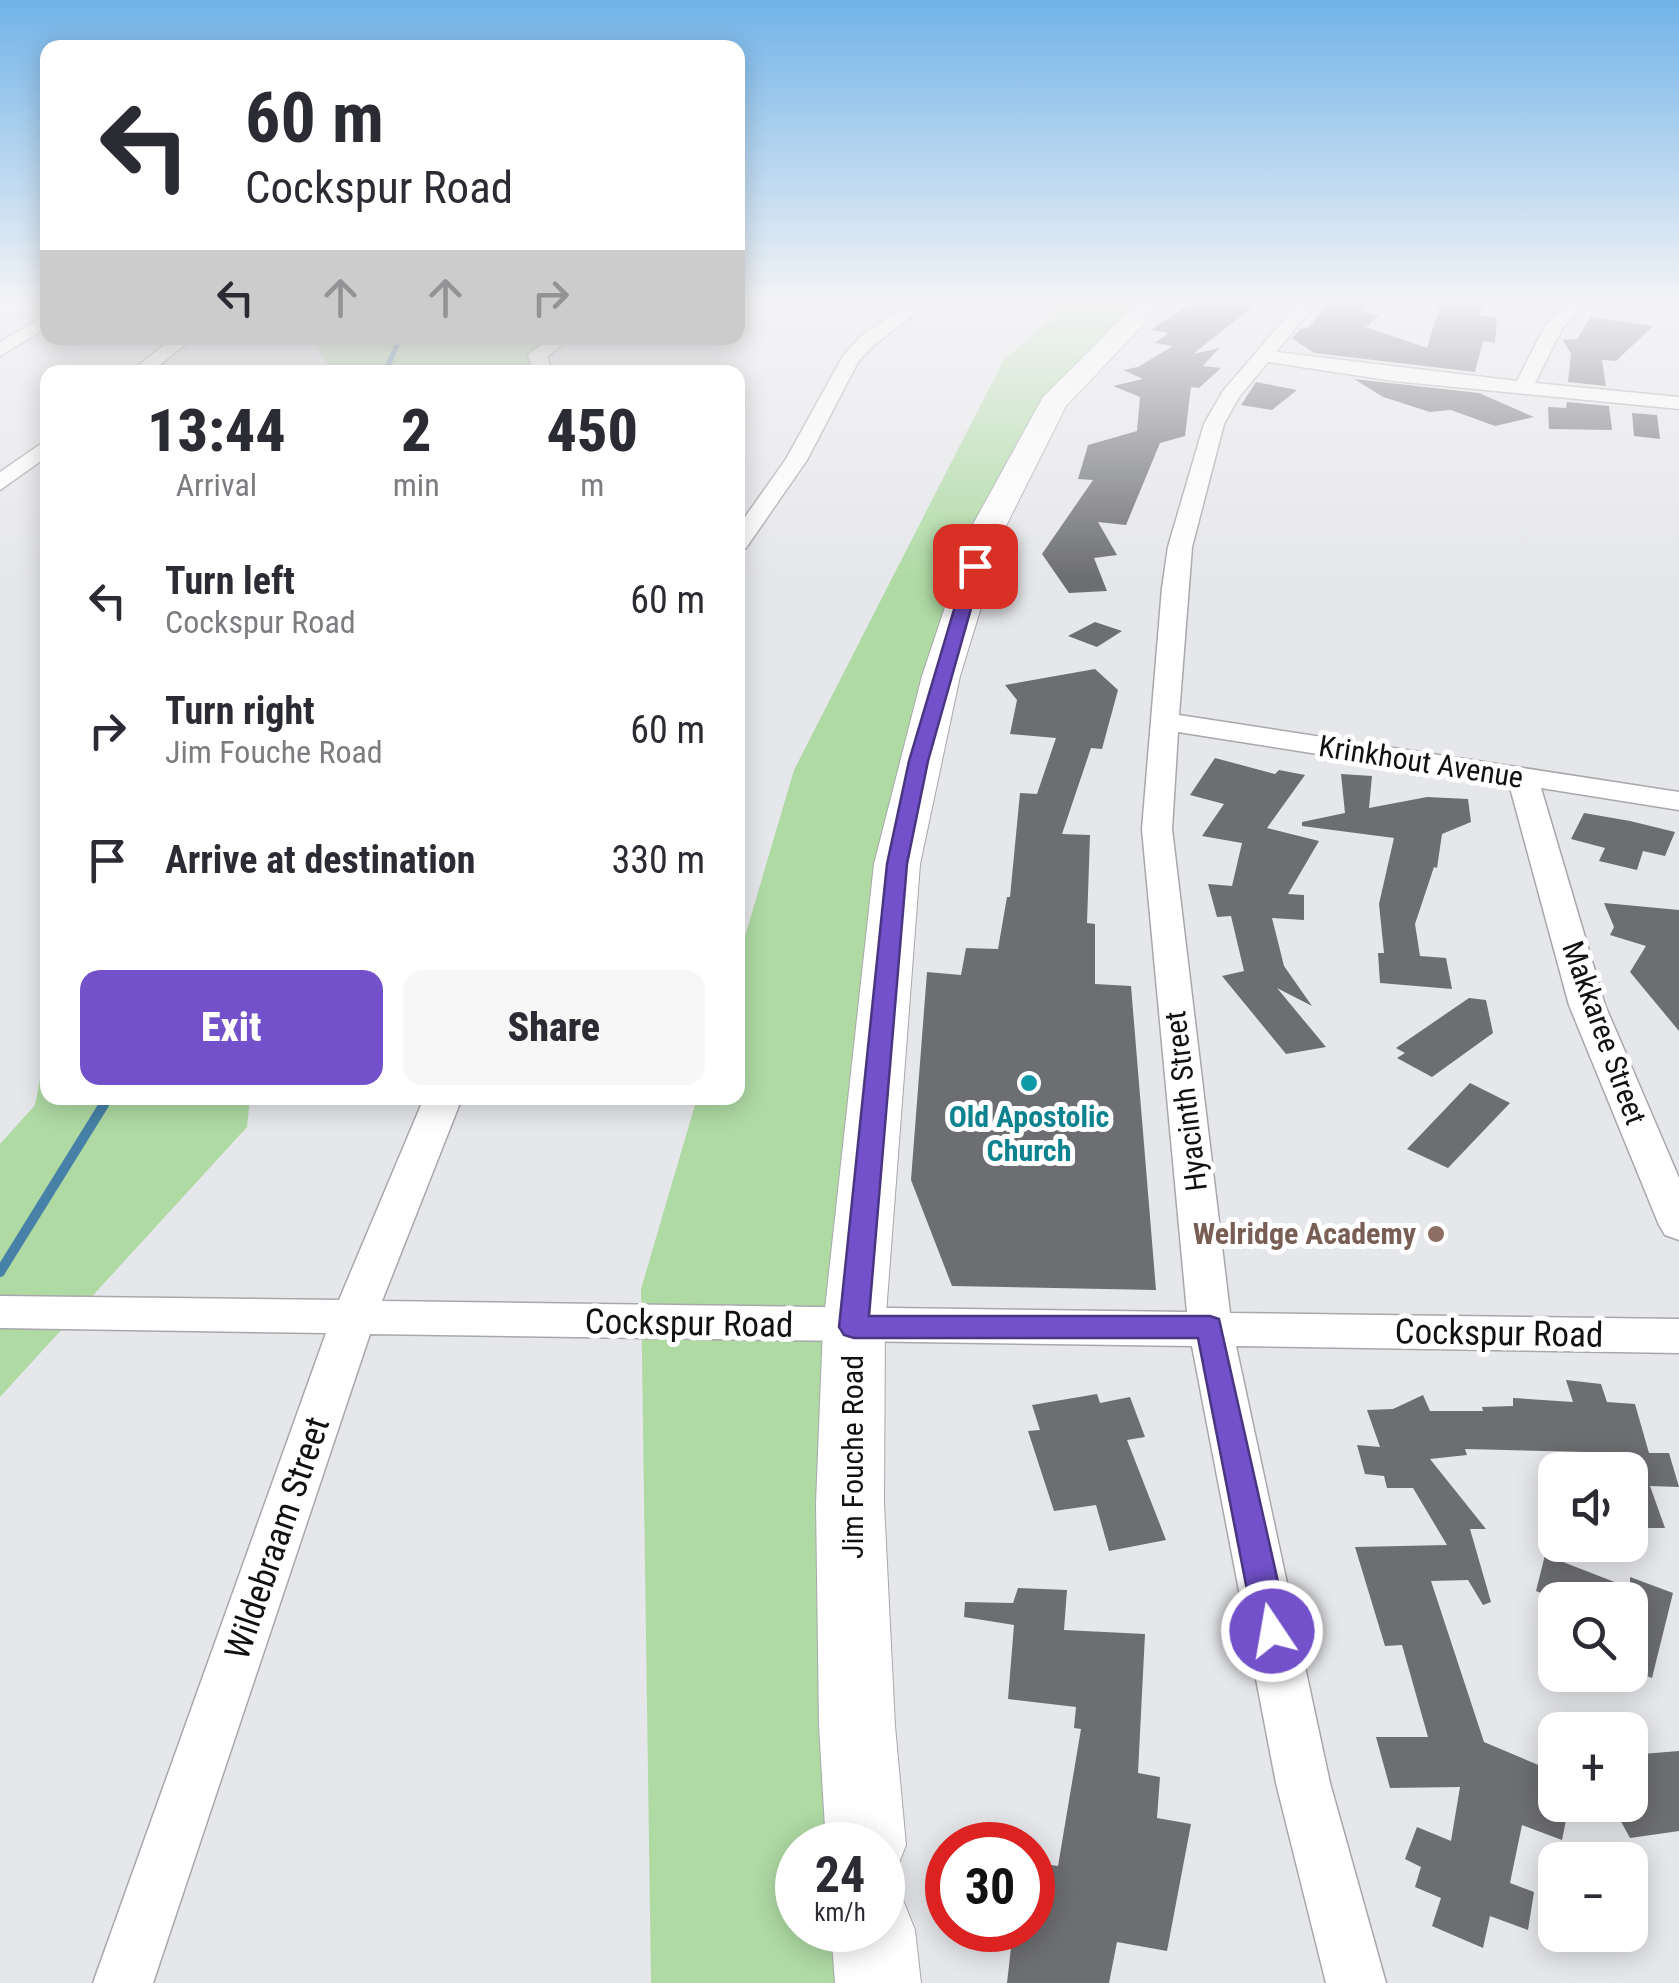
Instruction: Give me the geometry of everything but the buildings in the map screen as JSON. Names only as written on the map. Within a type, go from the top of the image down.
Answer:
[{"type":"street","points":[[745,528],[796,460],[832,394]]},
{"type":"street","name":"Jim Fouche Road","points":[[864,1822],[850,1503],[854,1327],[897,864],[941,676],[988,526],[1035,433],[1060,394]]},
{"type":"street","name":"Hyacinth Street","points":[[1234,394],[1221,410],[1180,547],[1164,720],[1157,829],[1159,870],[1210,1327],[1303,1784],[1356,1983]]},
{"type":"street","points":[[1584,394],[1679,402]]},
{"type":"street","points":[[0,483],[40,451]]},
{"type":"street","name":"Krinkhout Avenue","points":[[1164,720],[1679,801]]},
{"type":"street","name":"Makkaree Street","points":[[1523,779],[1587,1005],[1679,1226]]},
{"type":"street","name":"Wildebraam Street","points":[[123,1983],[354,1316],[440,1105]]},
{"type":"street","name":"Cockspur Road","points":[[18,1312],[1679,1336]]},
{"type":"street","points":[[876,1952],[878,1983]]},
{"type":"green space","points":[[986,394],[1065,394],[1036,425],[893,868],[861,1822],[775,1822],[775,1952],[869,1952],[871,1983],[651,1983],[641,1289],[695,1105],[745,1105],[745,936],[794,770]]},
{"type":"green space","points":[[40,1079],[40,1105],[249,1105],[247,1127],[0,1397],[0,1144],[35,1105]]},
{"type":"waterway","points":[[0,1272],[104,1105]]},
{"type":"place","name":"Old Apostolic Church","points":[[1029,1083]]},
{"type":"place","name":"Welridge Academy","points":[[1436,1234]]},
{"type":"route","points":[[975,566],[918,761],[897,864],[854,1327],[1210,1327],[1272,1631]]}]
